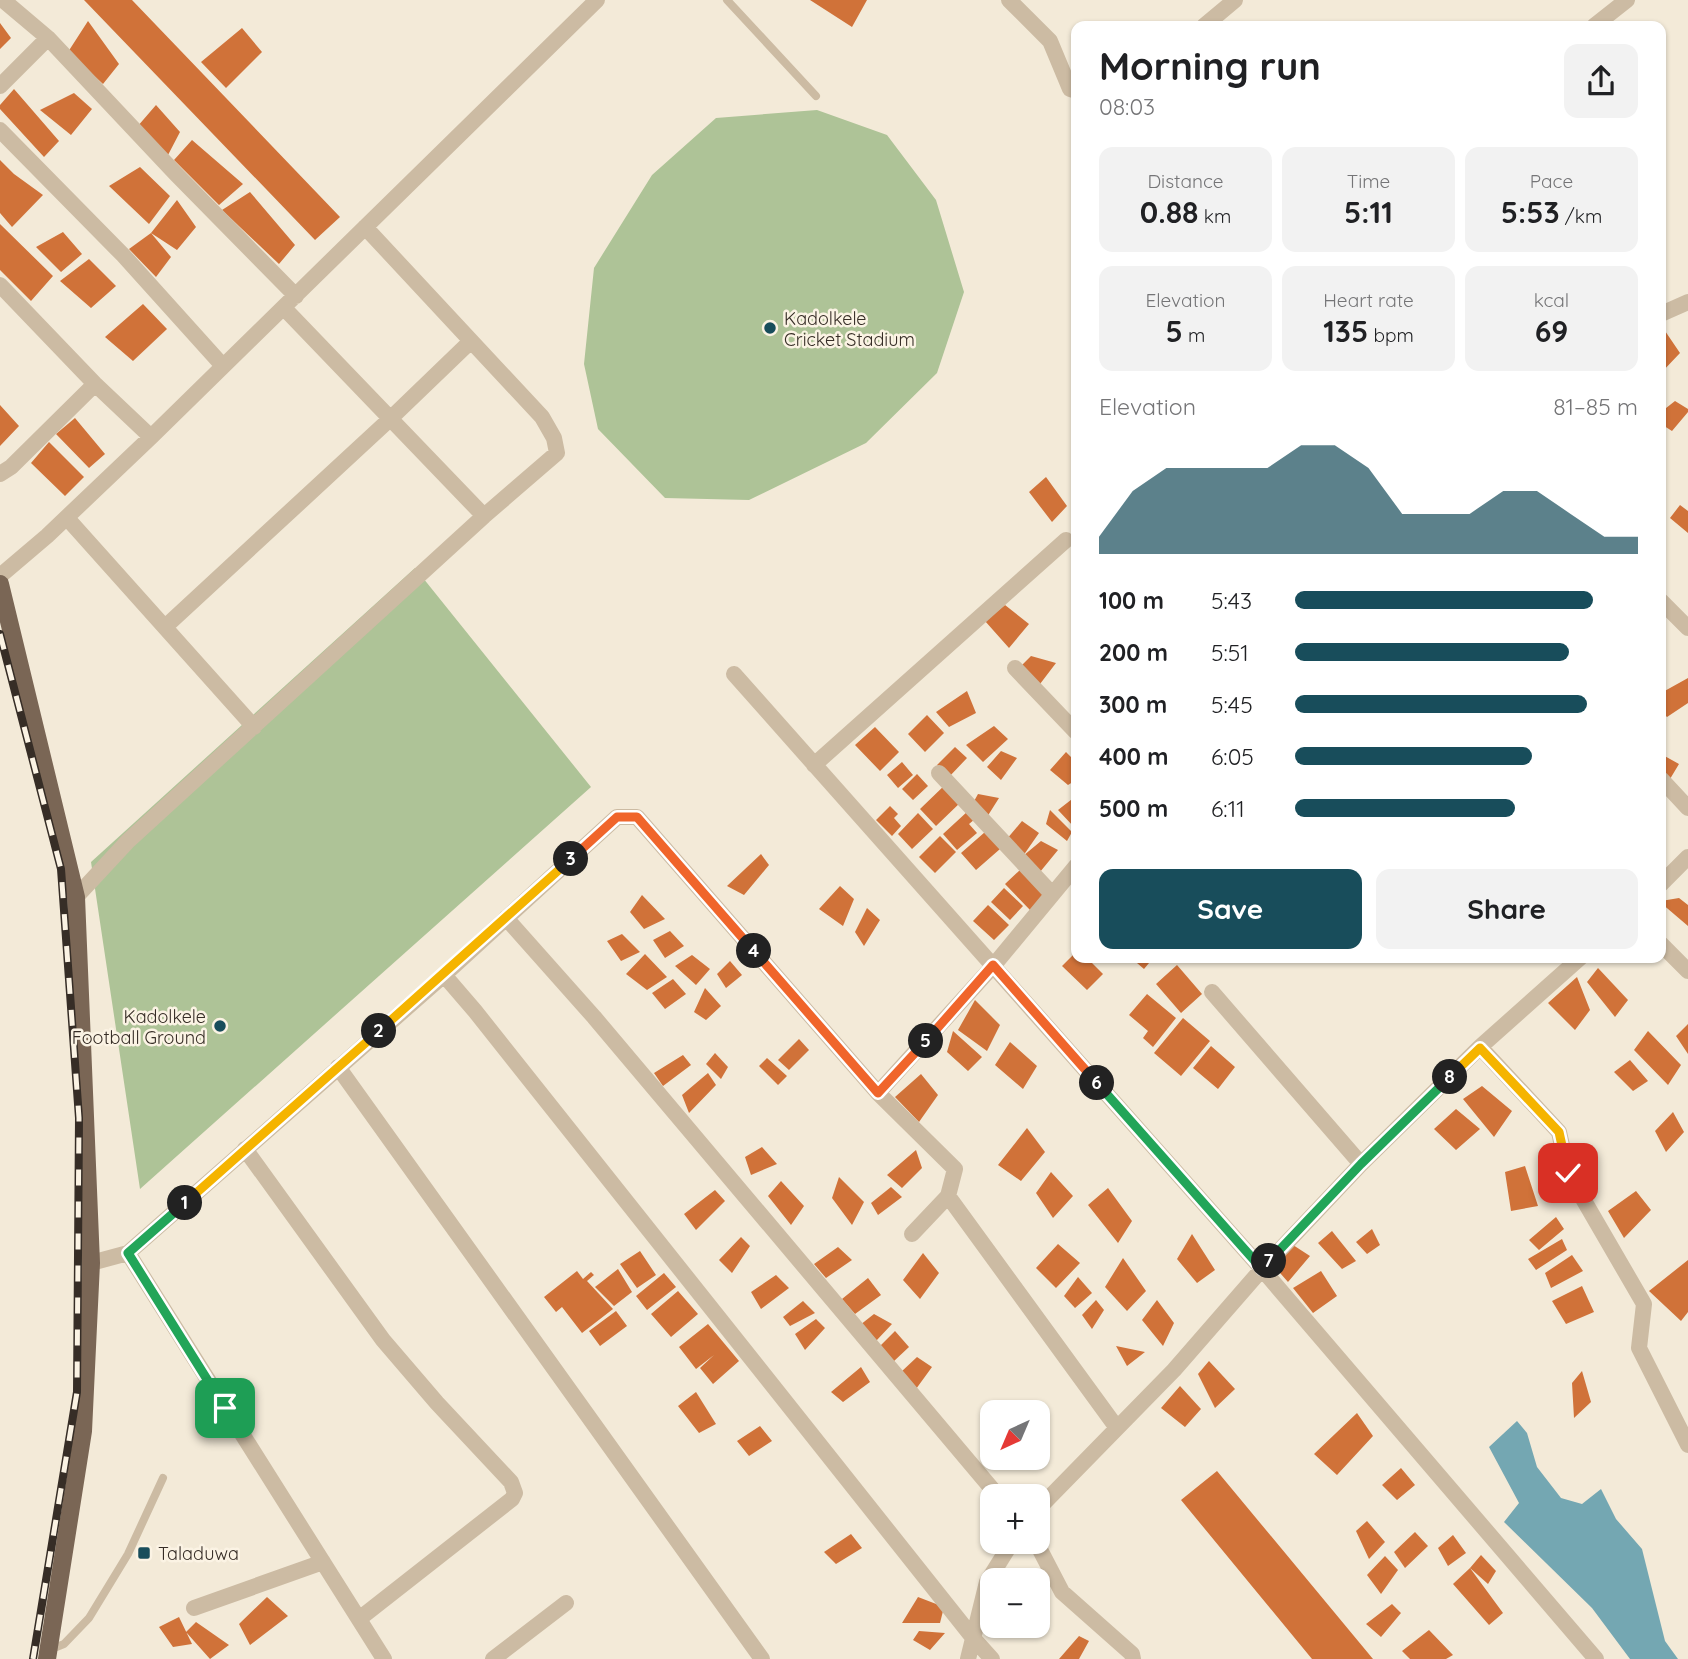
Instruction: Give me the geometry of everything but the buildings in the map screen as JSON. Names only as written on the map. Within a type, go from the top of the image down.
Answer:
[{"type":"main road","points":[[0,584],[76,897],[91,1263],[83,1432],[48,1654]]},
{"type":"street","points":[[3,0],[48,38],[296,296]]},
{"type":"street","points":[[0,576],[151,437],[597,0]]},
{"type":"street","points":[[1009,0],[1050,41],[1071,89]]},
{"type":"street","points":[[1210,21],[1236,0]]},
{"type":"street","points":[[1600,21],[1627,0]]},
{"type":"street","points":[[0,86],[48,38]]},
{"type":"street","points":[[0,130],[123,255],[223,366]]},
{"type":"street","points":[[76,897],[128,841],[484,516],[557,453],[554,438],[542,416],[365,227]]},
{"type":"street","points":[[0,285],[95,384],[151,437]]},
{"type":"street","points":[[1666,312],[1688,302]]},
{"type":"street","points":[[284,308],[484,516]]},
{"type":"street","points":[[165,627],[471,341]]},
{"type":"street","points":[[0,474],[11,467],[95,384]]},
{"type":"street","points":[[67,517],[254,727]]},
{"type":"street","points":[[814,765],[1066,540]]},
{"type":"street","points":[[1666,606],[1688,628]]},
{"type":"street","points":[[1015,668],[1071,727]]},
{"type":"street","points":[[734,674],[1262,1269],[1595,1659]]},
{"type":"street","points":[[939,774],[1052,894]]},
{"type":"street","points":[[1666,784],[1688,808]]},
{"type":"street","points":[[91,1263],[128,1253],[444,975],[617,817],[637,817],[878,1093],[955,1169],[948,1196],[912,1234]]},
{"type":"street","points":[[1666,879],[1688,858]]},
{"type":"street","points":[[878,1093],[993,965],[1071,872]]},
{"type":"street","points":[[506,918],[603,1028],[988,1484]]},
{"type":"street","points":[[1666,949],[1688,971]]},
{"type":"street","points":[[1050,1497],[1174,1370],[1262,1269],[1361,1164],[1480,1048],[1574,963]]},
{"type":"street","points":[[444,975],[992,1659]]},
{"type":"street","points":[[1212,992],[1361,1164]]},
{"type":"street","points":[[1480,1048],[1559,1132],[1568,1173],[1644,1304],[1639,1348],[1688,1445]]},
{"type":"street","points":[[338,1067],[762,1659]]},
{"type":"street","points":[[245,1149],[383,1340],[511,1482],[515,1493],[512,1499],[359,1619]]},
{"type":"street","points":[[948,1196],[1116,1428]]},
{"type":"street","points":[[128,1253],[384,1659]]},
{"type":"street","points":[[968,1659],[987,1582],[1004,1554]]},
{"type":"street","points":[[1042,1554],[1062,1592],[1132,1654],[1133,1659]]},
{"type":"street","points":[[194,1608],[323,1562]]},
{"type":"street","points":[[493,1659],[566,1603]]},
{"type":"lane","points":[[727,0],[816,96]]},
{"type":"lane","points":[[48,1654],[64,1644],[89,1618],[128,1553],[163,1478]]},
{"type":"green space","name":"Kadolkele Cricket Stadium","points":[[817,110],[887,135],[936,200],[964,292],[937,373],[866,443],[749,500],[665,498],[598,429],[584,364],[594,268],[652,175],[716,118]]},
{"type":"green space","name":"Kadolkele Football Ground","points":[[415,568],[591,787],[140,1189],[91,862]]},
{"type":"water","points":[[1517,1421],[1527,1433],[1537,1467],[1561,1498],[1582,1504],[1601,1489],[1616,1519],[1642,1549],[1665,1641],[1678,1659],[1630,1659],[1592,1608],[1504,1522],[1519,1503],[1489,1447]]},
{"type":"railway","points":[[0,634],[61,869],[79,1118],[77,1392],[33,1659]]},
{"type":"place","name":"Kadolkele Cricket Stadium","points":[[770,328]]},
{"type":"place","name":"Kadolkele Football Ground","points":[[220,1026]]},
{"type":"place","name":"Taladuwa","points":[[144,1553]]},
{"type":"route","points":[[225,1408],[128,1253],[444,975],[617,817],[637,817],[878,1093],[993,965],[1262,1269],[1361,1164],[1480,1048],[1559,1132],[1568,1173]]}]
